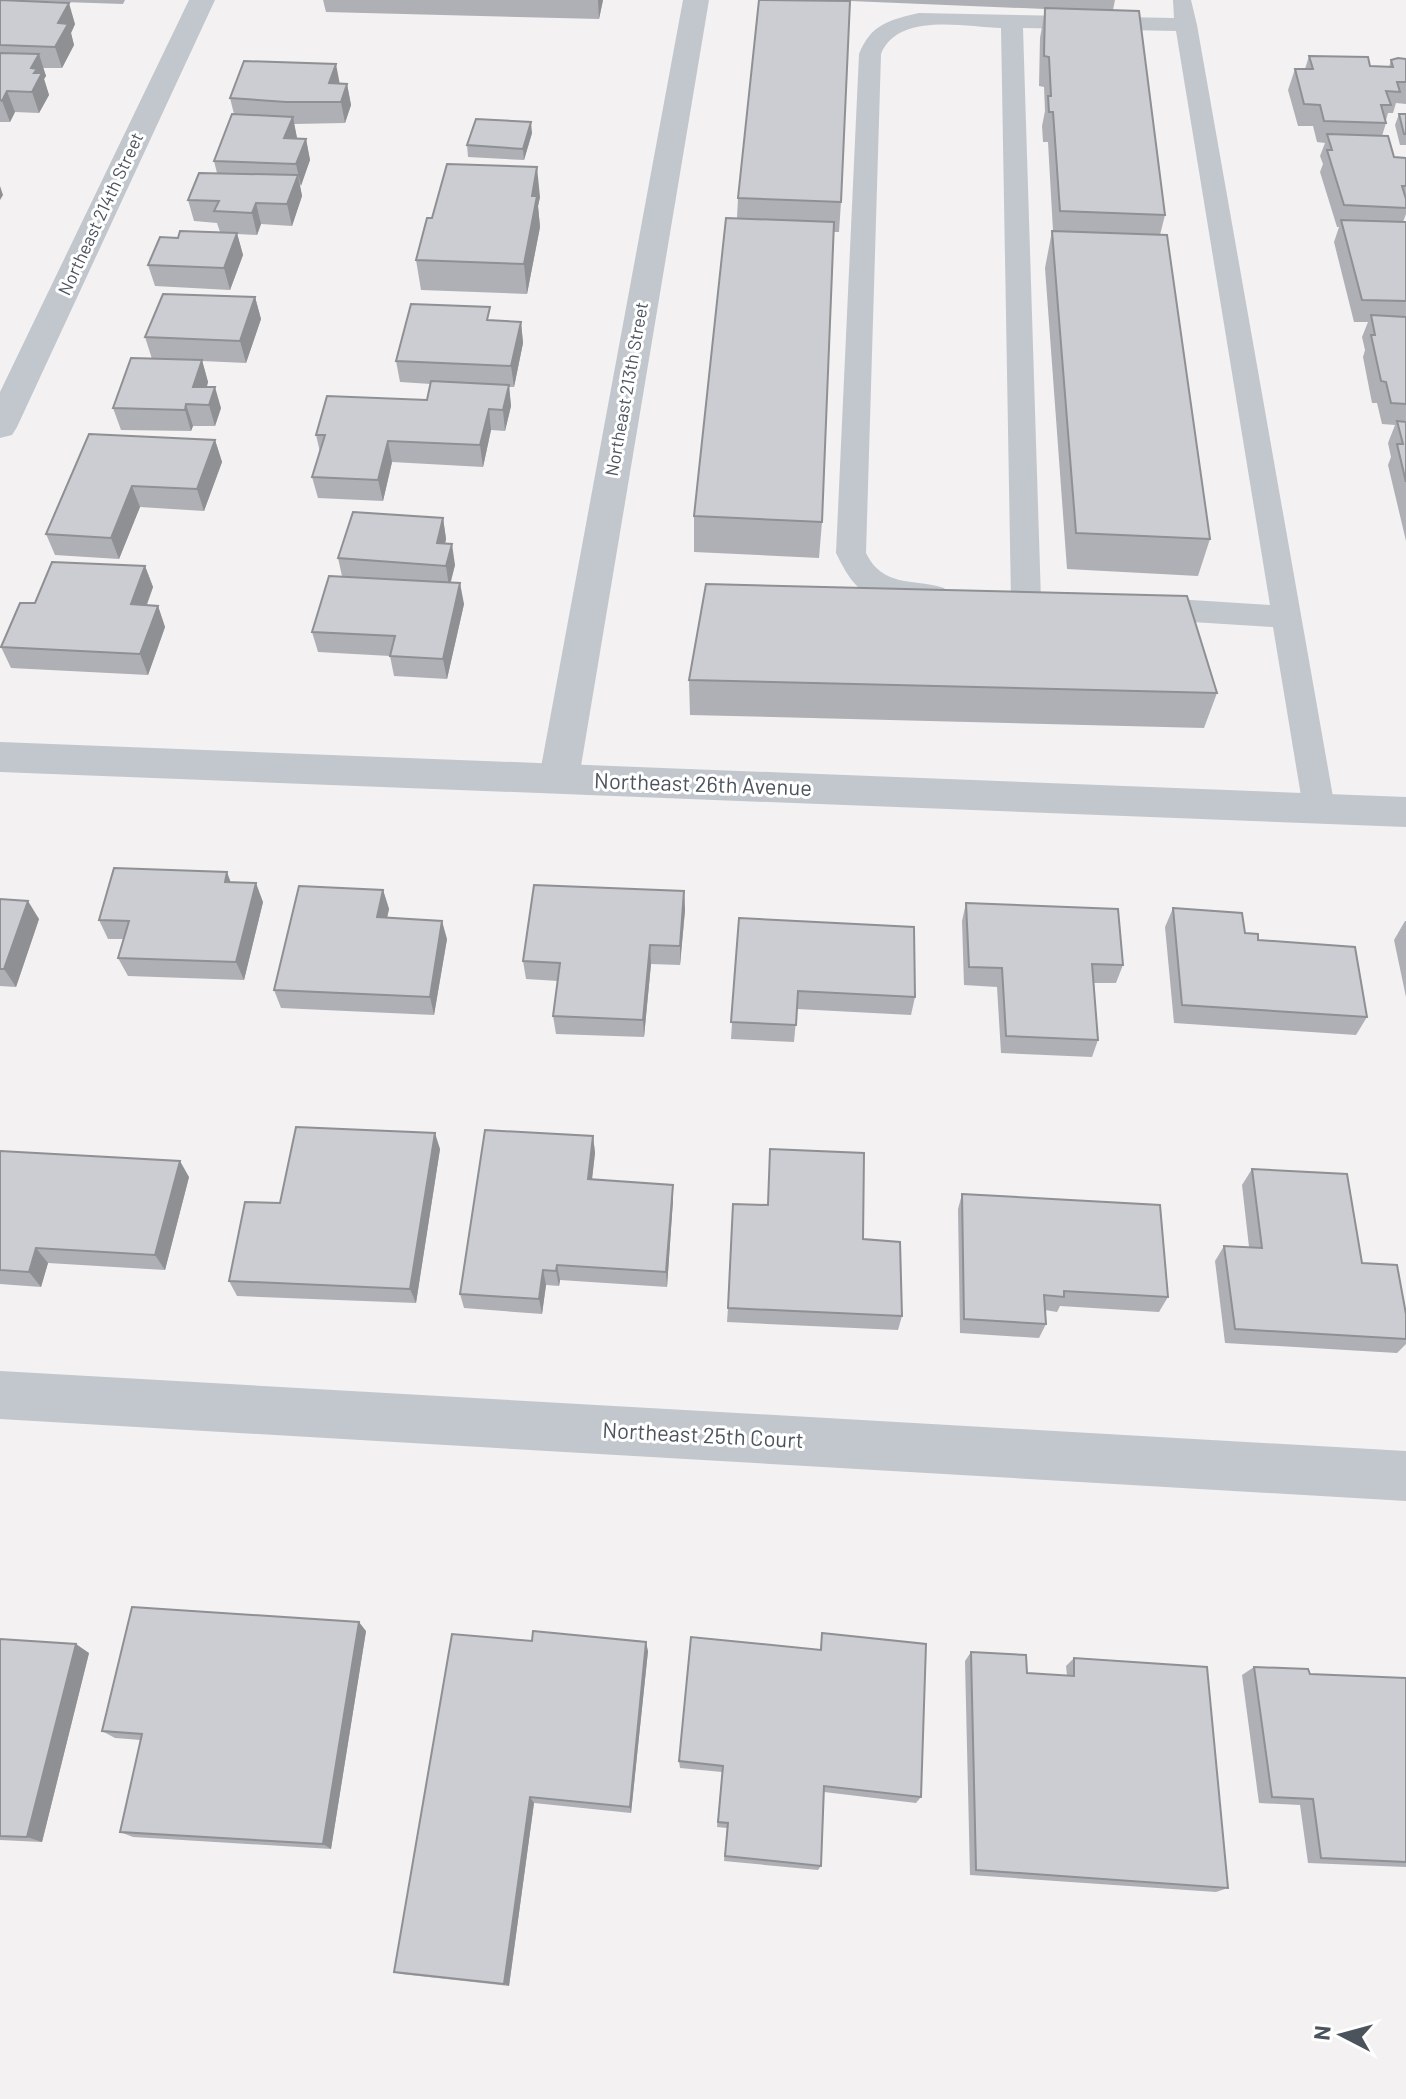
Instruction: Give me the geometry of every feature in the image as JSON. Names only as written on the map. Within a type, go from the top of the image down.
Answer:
[{"type":"street","name":"Northeast 214th Street","points":[[0,427],[202,0]]},
{"type":"street","name":"Northeast 213th Street","points":[[559,778],[696,0]]},
{"type":"street","name":"Northeast 26th Avenue","points":[[0,757],[1406,812]]},
{"type":"street","name":"Northeast 25th Court","points":[[0,1395],[1406,1476]]},
{"type":"lane","points":[[963,597],[900,592],[874,584],[859,572],[851,553],[870,54],[880,32],[919,20],[1012,22],[1184,13],[1319,808]]},
{"type":"lane","points":[[1012,22],[1026,601]]},
{"type":"lane","points":[[995,599],[1057,602]]},
{"type":"lane","points":[[1118,606],[1286,617]]},
{"type":"building","points":[[0,0],[69,3],[58,23],[68,24],[55,47],[0,45]]},
{"type":"building","points":[[759,0],[850,1],[841,202],[738,198]]},
{"type":"building","points":[[1045,8],[1139,11],[1165,215],[1060,211],[1053,112],[1049,112],[1049,57],[1044,56]]},
{"type":"building","points":[[0,53],[39,54],[31,68],[37,69],[34,73],[42,73],[32,92],[7,91],[0,100]]},
{"type":"building","points":[[1309,56],[1368,57],[1370,66],[1393,67],[1391,60],[1406,59],[1406,82],[1397,82],[1400,92],[1386,91],[1391,105],[1381,105],[1386,123],[1324,121],[1320,105],[1304,104],[1295,69],[1313,69]]},
{"type":"building","points":[[244,61],[336,64],[329,83],[347,84],[341,102],[230,98]]},
{"type":"building","points":[[232,114],[293,117],[284,138],[306,139],[296,164],[214,161]]},
{"type":"building","points":[[1399,114],[1406,114],[1406,134],[1404,134]]},
{"type":"building","points":[[476,119],[531,122],[523,149],[467,145]]},
{"type":"building","points":[[1327,134],[1388,136],[1394,157],[1406,158],[1406,186],[1402,186],[1406,208],[1344,205],[1327,150],[1332,150]]},
{"type":"building","points":[[447,164],[537,167],[532,196],[537,196],[524,264],[416,260],[427,218],[432,218]]},
{"type":"building","points":[[199,173],[298,175],[287,204],[256,203],[252,213],[214,211],[219,201],[188,200]]},
{"type":"building","points":[[726,218],[834,222],[822,522],[694,516]]},
{"type":"building","points":[[1341,220],[1406,222],[1406,301],[1362,300]]},
{"type":"building","points":[[180,231],[237,233],[224,268],[148,265],[160,237],[178,238]]},
{"type":"building","points":[[1052,231],[1167,235],[1210,539],[1076,533]]},
{"type":"building","points":[[163,294],[255,297],[240,341],[145,337]]},
{"type":"building","points":[[411,304],[490,307],[487,320],[521,322],[511,366],[396,361]]},
{"type":"building","points":[[1371,315],[1406,317],[1406,404],[1391,403],[1386,382],[1381,381],[1371,335],[1375,335]]},
{"type":"building","points":[[131,358],[202,360],[193,387],[215,387],[209,405],[186,404],[185,410],[113,408]]},
{"type":"building","points":[[431,381],[509,385],[503,410],[489,409],[480,445],[388,441],[378,480],[312,477],[325,435],[316,435],[327,396],[427,400]]},
{"type":"building","points":[[1397,421],[1406,422],[1406,482],[1397,444],[1403,444]]},
{"type":"building","points":[[89,434],[215,440],[197,489],[132,486],[111,538],[46,534]]},
{"type":"building","points":[[353,512],[443,518],[437,543],[452,544],[446,566],[338,558]]},
{"type":"building","points":[[52,562],[145,566],[131,604],[158,606],[140,654],[1,647],[20,603],[35,603]]},
{"type":"building","points":[[329,576],[460,583],[443,659],[390,656],[395,636],[312,632]]},
{"type":"building","points":[[706,584],[1187,596],[1217,693],[689,680]]},
{"type":"building","points":[[114,868],[227,872],[225,882],[256,883],[236,962],[118,958],[129,921],[99,920]]},
{"type":"building","points":[[534,885],[684,891],[680,946],[650,945],[643,1020],[553,1016],[560,963],[523,961]]},
{"type":"building","points":[[299,886],[383,890],[377,917],[442,921],[430,997],[274,990]]},
{"type":"building","points":[[0,899],[28,901],[4,969],[0,969]]},
{"type":"building","points":[[966,903],[1118,909],[1123,965],[1092,964],[1098,1040],[1006,1036],[1002,968],[969,967]]},
{"type":"building","points":[[1173,908],[1242,913],[1245,933],[1258,934],[1258,940],[1355,947],[1367,1017],[1182,1005]]},
{"type":"building","points":[[739,918],[914,927],[915,997],[798,991],[796,1025],[731,1022]]},
{"type":"building","points":[[296,1127],[435,1133],[410,1289],[229,1281],[245,1202],[280,1203]]},
{"type":"building","points":[[485,1130],[593,1136],[588,1179],[673,1185],[666,1272],[557,1265],[556,1271],[543,1270],[539,1299],[460,1294]]},
{"type":"building","points":[[770,1149],[864,1153],[863,1239],[900,1242],[902,1316],[728,1308],[733,1204],[768,1205]]},
{"type":"building","points":[[0,1151],[180,1161],[155,1255],[36,1248],[29,1272],[0,1270]]},
{"type":"building","points":[[1252,1169],[1347,1174],[1362,1263],[1397,1265],[1406,1314],[1406,1339],[1235,1329],[1224,1246],[1262,1248]]},
{"type":"building","points":[[962,1194],[1160,1205],[1168,1297],[1064,1291],[1064,1297],[1044,1295],[1046,1324],[964,1319]]},
{"type":"building","points":[[132,1607],[359,1622],[323,1844],[120,1832],[142,1734],[102,1731]]},
{"type":"building","points":[[533,1631],[646,1642],[630,1807],[530,1797],[504,1984],[394,1972],[452,1634],[532,1641]]},
{"type":"building","points":[[822,1633],[926,1644],[921,1797],[824,1786],[821,1866],[725,1856],[728,1823],[718,1822],[723,1766],[679,1761],[691,1637],[821,1650]]},
{"type":"building","points":[[0,1639],[76,1644],[27,1837],[0,1836]]},
{"type":"building","points":[[971,1652],[1026,1655],[1027,1673],[1074,1676],[1074,1658],[1207,1667],[1228,1888],[976,1870]]},
{"type":"building","points":[[1254,1667],[1308,1669],[1310,1674],[1406,1678],[1406,1862],[1321,1858],[1313,1799],[1272,1797]]}]
